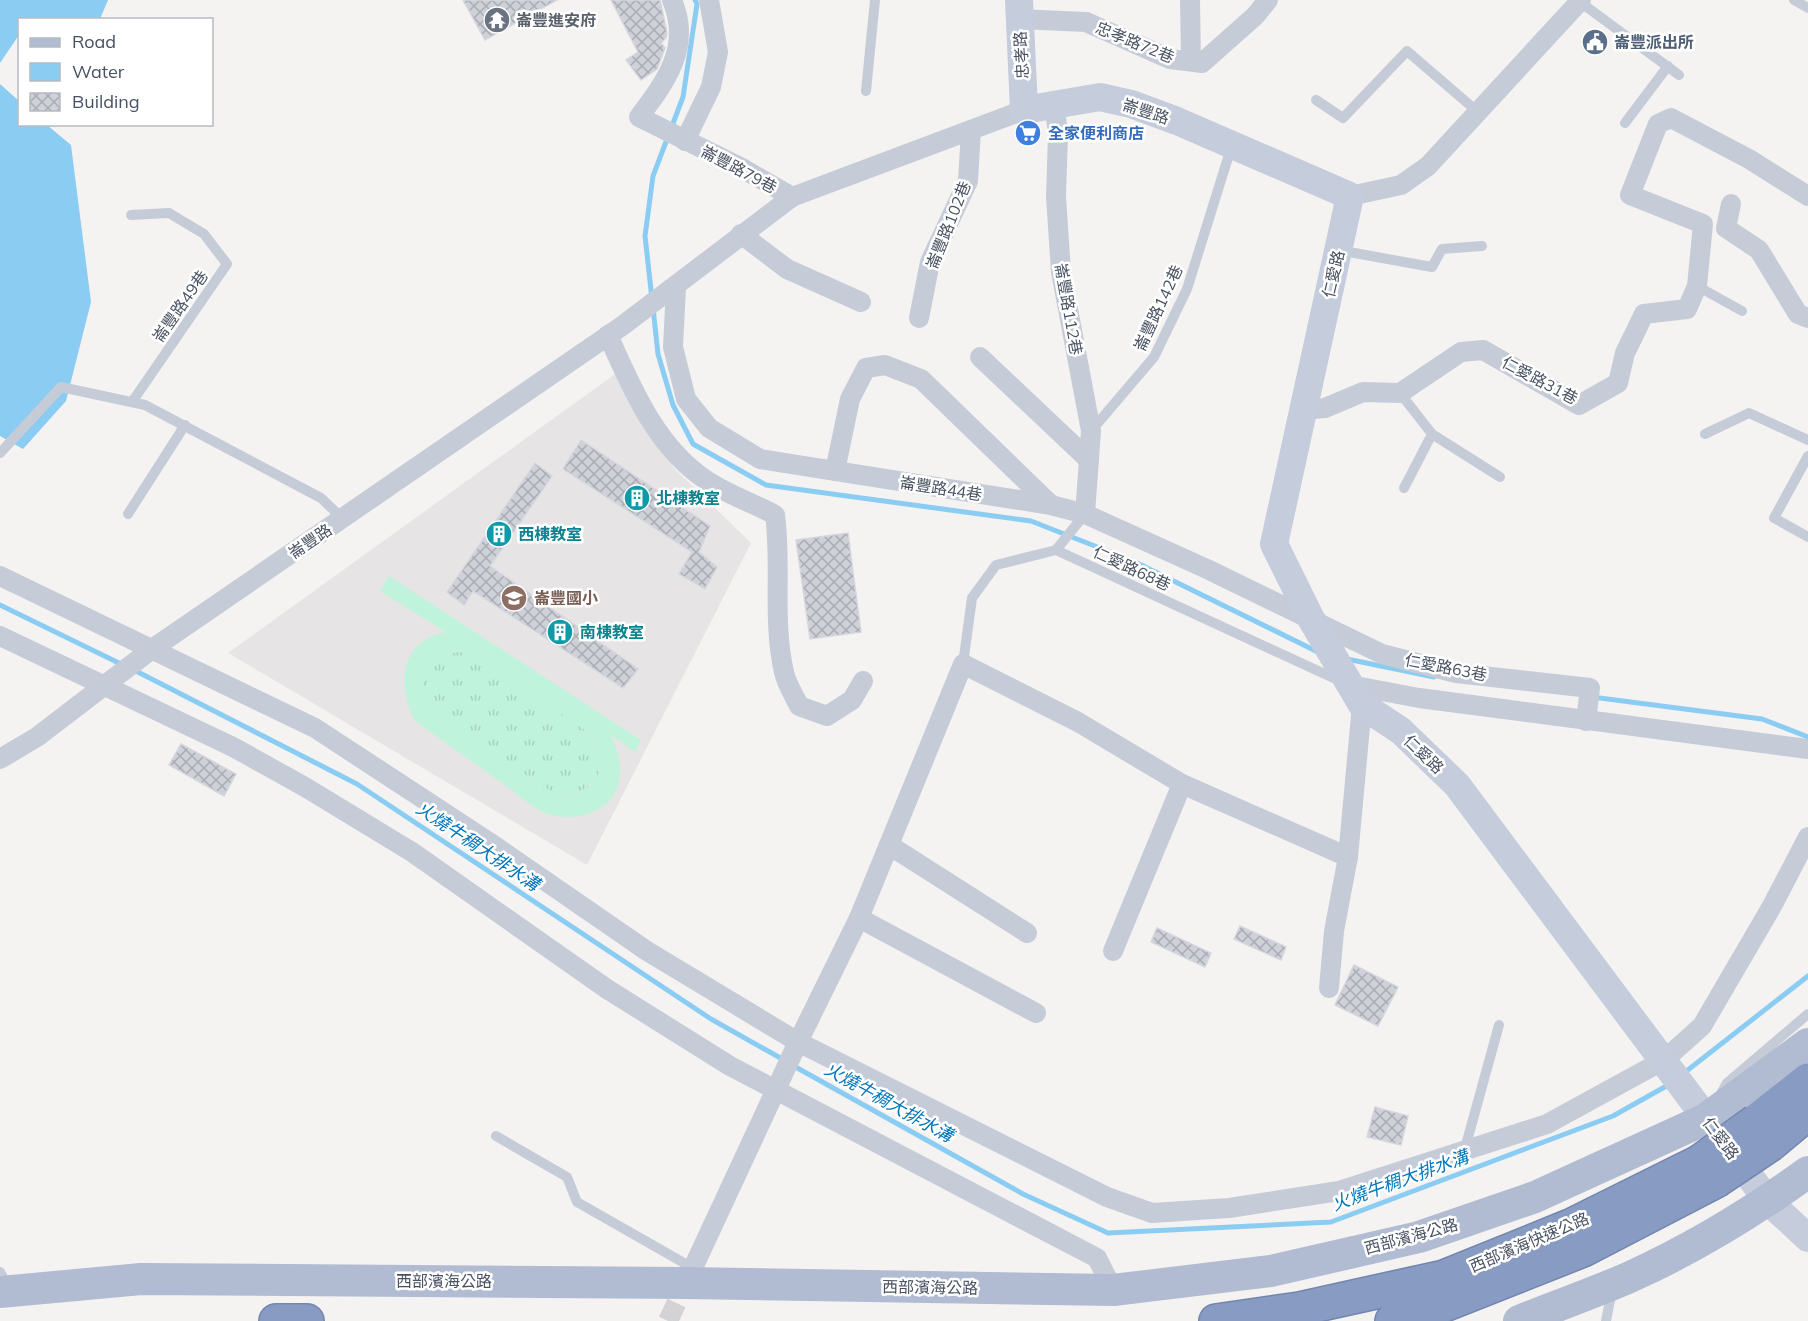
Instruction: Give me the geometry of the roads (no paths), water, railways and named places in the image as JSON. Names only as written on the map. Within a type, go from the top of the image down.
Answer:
[{"type":"highway","name":"西部濱海快速公路","points":[[1763,1132],[1808,1080]]},
{"type":"highway","name":"西部濱海快速公路","points":[[1392,1321],[1419,1315],[1583,1250],[1707,1171],[1763,1132],[1808,1113]]},
{"type":"highway","name":"西部濱海快速公路","points":[[1216,1321],[1299,1310],[1444,1277],[1707,1171]]},
{"type":"highway","points":[[276,1321],[307,1321]]},
{"type":"main road","name":"西部濱海公路","points":[[3,1285],[141,1279],[690,1275],[1113,1290],[1271,1270],[1419,1238],[1535,1197],[1706,1119],[1808,1044]]},
{"type":"main road","points":[[1519,1321],[1613,1283],[1676,1253],[1768,1201],[1808,1172]]},
{"type":"street","name":"崙豐路79巷","points":[[672,0],[677,11],[679,42],[669,77],[639,117],[742,168],[792,197]]},
{"type":"street","name":"崙豐路79巷","points":[[685,141],[711,87],[718,52],[709,0]]},
{"type":"street","name":"忠孝路72巷","points":[[1019,9],[1086,22],[1170,59],[1191,62],[1190,0]]},
{"type":"street","points":[[1191,62],[1202,63],[1255,16],[1268,0]]},
{"type":"street","points":[[1350,196],[1401,185],[1428,166],[1581,1]]},
{"type":"street","name":"忠孝路","points":[[1019,9],[1024,110]]},
{"type":"street","name":"崙豐路","points":[[0,759],[37,737],[152,649],[671,291],[741,234],[792,197],[1024,110],[1100,97],[1131,104],[1350,196]]},
{"type":"street","name":"崙豐路112巷","points":[[1054,104],[1058,133],[1056,197],[1061,272],[1091,431],[1085,514]]},
{"type":"street","name":"仁愛路31巷","points":[[1400,393],[1461,352],[1483,350],[1579,405],[1618,383],[1625,353],[1644,314],[1687,309],[1697,286],[1703,224],[1630,195],[1658,124],[1671,118],[1749,159],[1808,196]]},
{"type":"street","name":"崙豐路102巷","points":[[919,318],[930,262],[968,181],[971,130]]},
{"type":"street","name":"仁愛路","points":[[1350,196],[1301,410],[1274,544],[1310,617],[1356,695],[1401,731],[1457,785],[1768,1201],[1808,1238]]},
{"type":"street","points":[[1731,204],[1726,228],[1759,250],[1798,314],[1808,318]]},
{"type":"street","points":[[741,234],[787,269],[861,302]]},
{"type":"street","name":"崙豐路44巷","points":[[671,291],[673,347],[686,399],[709,428],[760,459],[1051,506],[1085,514],[1310,617]]},
{"type":"street","points":[[615,330],[634,392],[670,450],[708,482],[775,515],[779,544],[778,634],[784,675],[799,706],[827,716],[852,700],[863,681]]},
{"type":"street","points":[[980,357],[1089,460]]},
{"type":"street","points":[[835,471],[850,399],[866,368],[885,365],[921,379],[1051,506]]},
{"type":"street","points":[[1301,410],[1325,408],[1363,392],[1400,393]]},
{"type":"street","points":[[0,576],[315,728],[489,842],[647,951],[798,1042],[1107,1197],[1152,1213],[1229,1208],[1339,1191],[1547,1124],[1664,1060],[1702,1026],[1772,906],[1808,837]]},
{"type":"street","name":"仁愛路63巷","points":[[1310,617],[1382,654],[1456,672],[1590,688],[1586,721]]},
{"type":"street","points":[[0,636],[233,747],[324,799],[412,852],[607,989],[730,1066],[1097,1258],[1113,1290]]},
{"type":"street","points":[[690,1275],[798,1042],[859,918],[963,664],[1078,722],[1182,784],[1348,857]]},
{"type":"street","points":[[1329,988],[1334,931],[1348,857],[1356,695],[1419,698],[1808,749]]},
{"type":"street","points":[[1113,951],[1182,784]]},
{"type":"street","points":[[889,845],[1027,933]]},
{"type":"street","points":[[859,918],[1036,1013]]},
{"type":"lane","points":[[866,91],[875,0]]},
{"type":"lane","points":[[1794,0],[1808,8]]},
{"type":"lane","points":[[1581,1],[1679,75]]},
{"type":"lane","points":[[1316,100],[1343,118],[1407,51],[1479,113]]},
{"type":"lane","points":[[1625,123],[1668,66]]},
{"type":"lane","name":"崙豐路142巷","points":[[1091,431],[1154,357],[1187,289],[1232,145]]},
{"type":"lane","name":"崙豐路49巷","points":[[131,215],[168,213],[204,234],[227,264],[132,402]]},
{"type":"lane","points":[[1338,250],[1432,267],[1442,249],[1482,246]]},
{"type":"lane","points":[[1697,286],[1742,311]]},
{"type":"lane","points":[[2,447],[61,387],[145,405],[321,498],[343,519]]},
{"type":"lane","points":[[1400,393],[1432,434],[1500,477]]},
{"type":"lane","points":[[1705,434],[1749,413],[1808,440]]},
{"type":"lane","points":[[128,514],[185,425]]},
{"type":"lane","points":[[1404,488],[1432,434]]},
{"type":"lane","points":[[1808,456],[1774,518],[1808,537]]},
{"type":"lane","points":[[963,664],[972,598],[996,565],[1056,550],[1085,514]]},
{"type":"lane","name":"仁愛路68巷","points":[[1056,550],[1356,695]]},
{"type":"lane","points":[[1706,1119],[1727,1083],[1808,1014]]},
{"type":"lane","points":[[1464,1152],[1499,1025]]},
{"type":"lane","points":[[496,1136],[567,1177],[577,1202],[690,1275]]},
{"type":"lane","points":[[1768,1201],[1808,1185]]},
{"type":"lane","points":[[1606,1321],[1613,1283]]},
{"type":"water","points":[[0,0],[108,0],[100,18],[18,18],[18,36],[0,63]]},
{"type":"water","points":[[0,84],[18,100],[18,126],[48,126],[71,145],[91,302],[66,401],[23,449],[0,436]]},
{"type":"waterway","points":[[652,299],[645,236],[653,176],[683,97],[697,4],[695,0]]},
{"type":"waterway","points":[[653,308],[658,354],[673,405],[693,444],[766,485],[1031,521],[1133,561],[1320,653]]},
{"type":"waterway","name":"火燒牛稠大排水溝","points":[[0,605],[123,665]]},
{"type":"waterway","points":[[1347,659],[1434,677]]},
{"type":"waterway","name":"火燒牛稠大排水溝","points":[[132,669],[357,784],[711,1019],[784,1060]]},
{"type":"waterway","points":[[1592,697],[1762,719],[1808,737]]},
{"type":"waterway","name":"火燒牛稠大排水溝","points":[[1684,1073],[1808,976]]},
{"type":"waterway","name":"火燒牛稠大排水溝","points":[[792,1065],[1023,1194],[1108,1233],[1331,1222],[1613,1116],[1670,1084]]},
{"type":"tunnel","points":[[668,1321],[686,1283]]},
{"type":"place","name":"崙豐進安府","points":[[497,20]]},
{"type":"place","name":"崙豐派出所","points":[[1595,42]]},
{"type":"place","name":"全家便利商店","points":[[1028,133]]},
{"type":"place","name":"北棟教室","points":[[637,498]]},
{"type":"place","name":"西棟教室","points":[[499,534]]},
{"type":"place","name":"崙豐國小","points":[[514,598]]},
{"type":"place","name":"南棟教室","points":[[560,632]]}]
